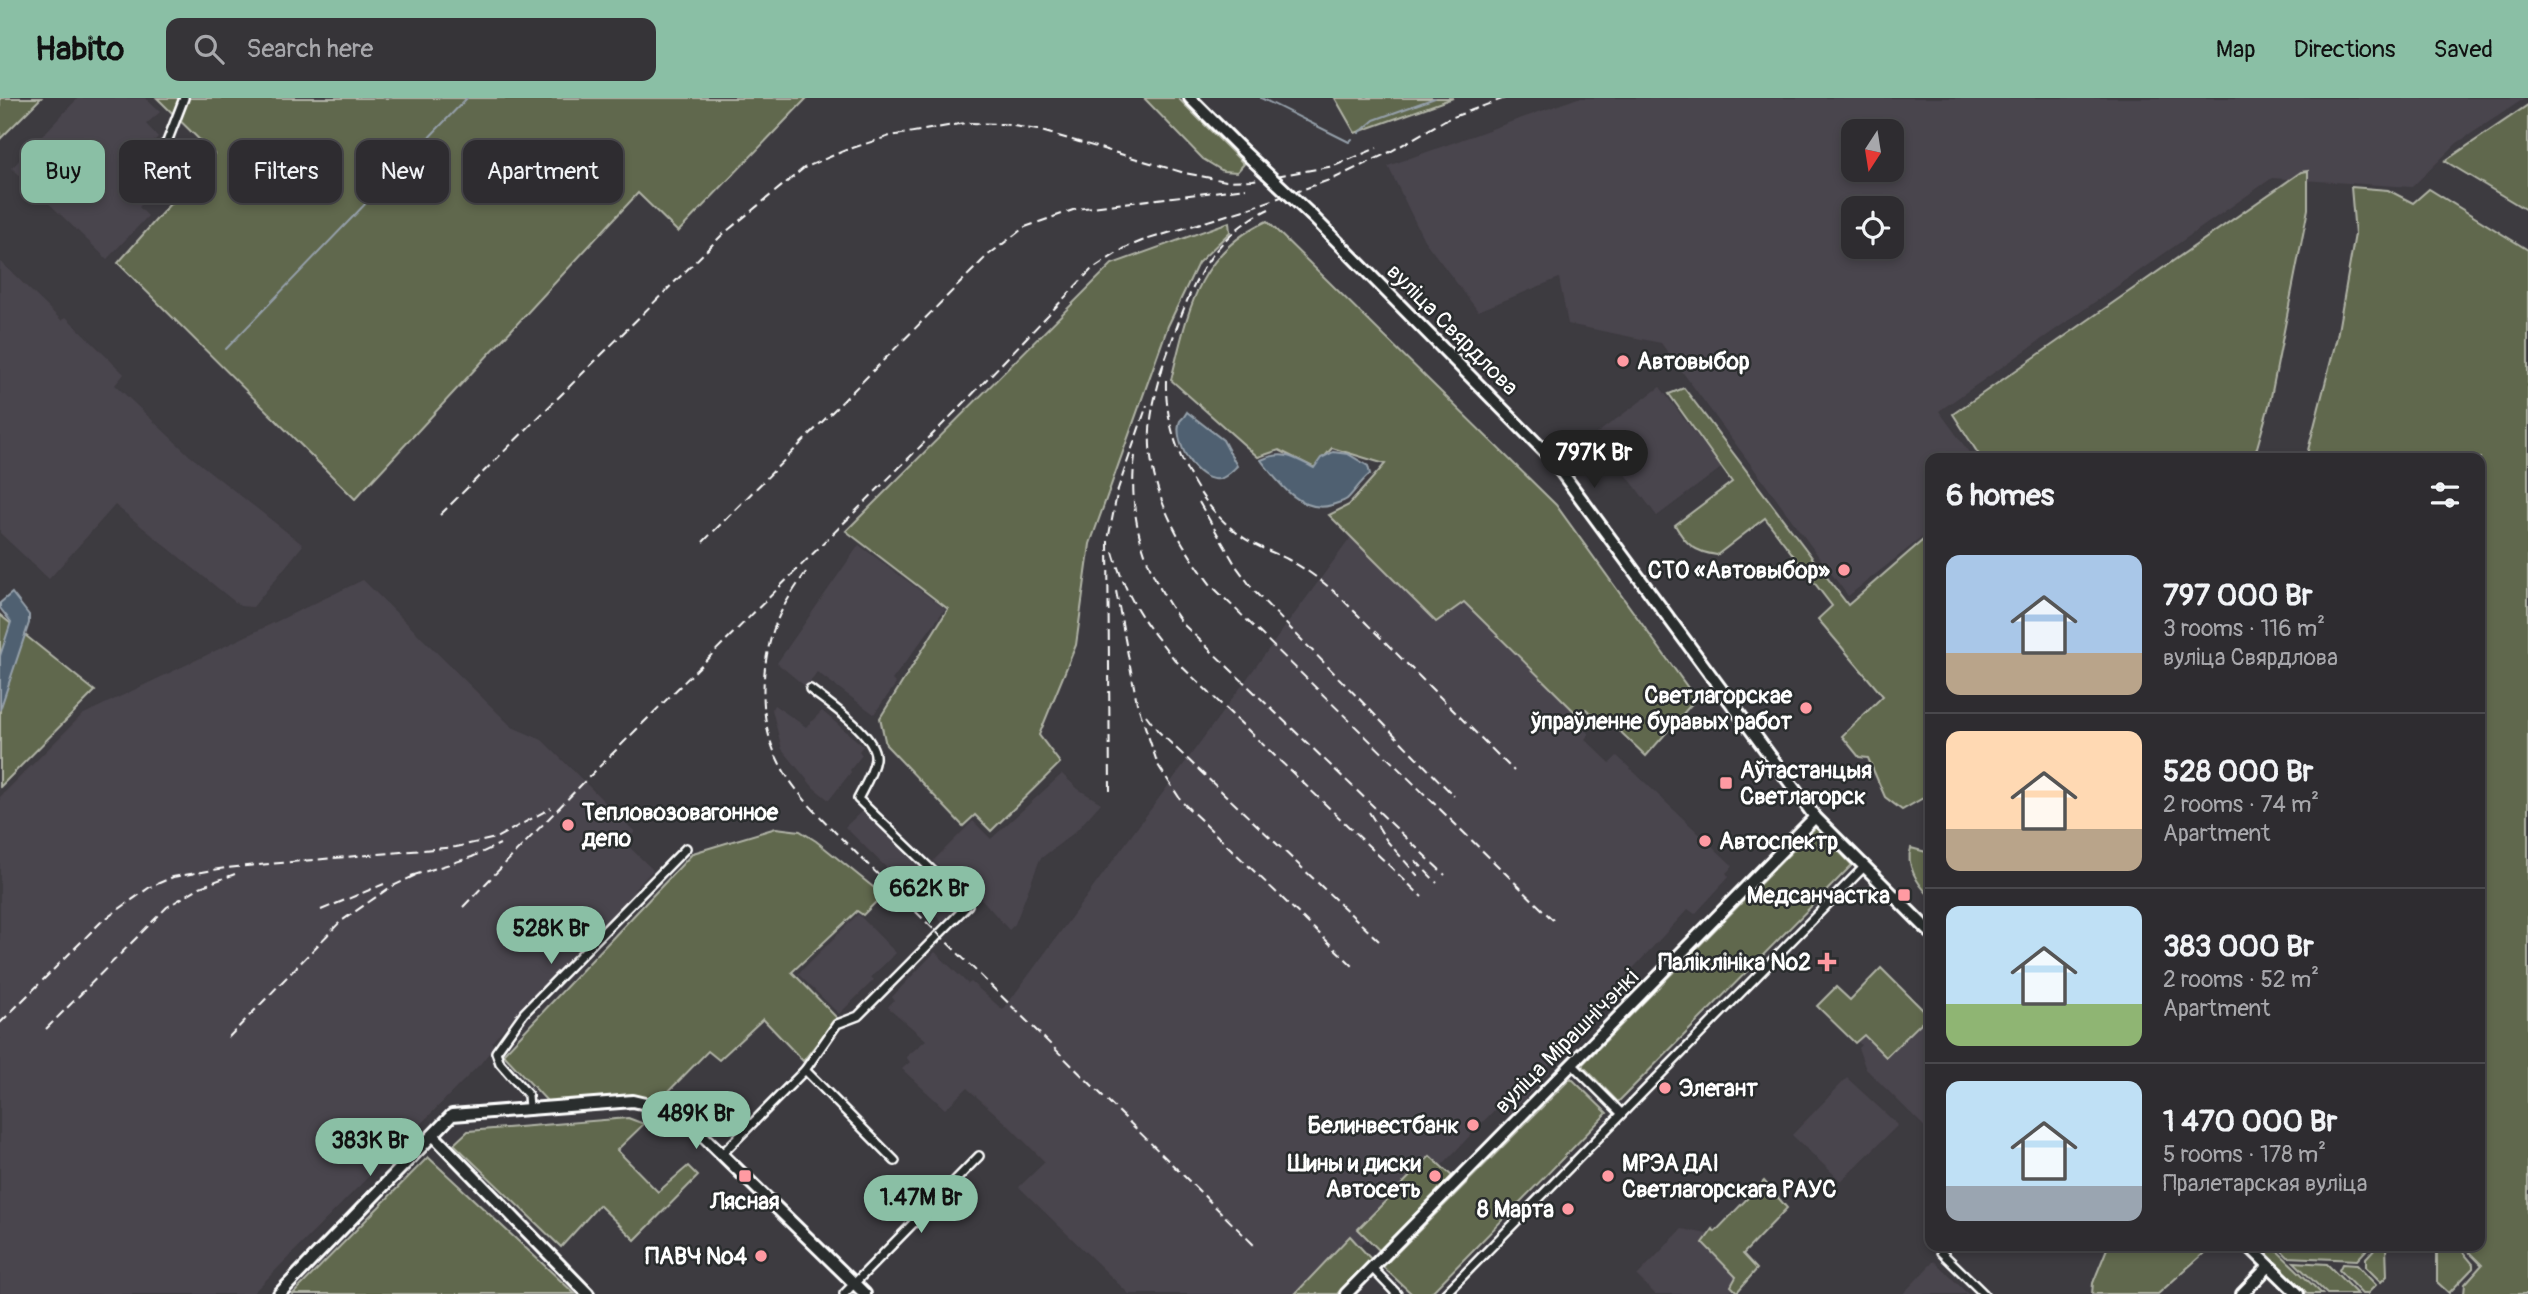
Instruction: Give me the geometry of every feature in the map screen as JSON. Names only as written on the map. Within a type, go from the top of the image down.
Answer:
[{"type":"street","points":[[168,140],[184,98]]},
{"type":"street","name":"вуліца Свярдлова","points":[[1190,98],[1312,216],[1551,458],[1815,817],[1925,928]]},
{"type":"street","points":[[722,1154],[805,1070],[837,1024],[858,1016],[968,905],[858,799],[876,757],[872,743],[810,689]]},
{"type":"street","name":"вуліца Мірашнічэнкі","points":[[1346,1294],[1815,817]]},
{"type":"street","points":[[529,1108],[528,1095],[500,1063],[496,1052],[524,1013],[686,848]]},
{"type":"street","points":[[1445,1294],[1864,867]]},
{"type":"street","points":[[1572,1064],[1622,1113]]},
{"type":"street","points":[[805,1070],[895,1161]]},
{"type":"street","points":[[279,1294],[453,1115],[633,1101],[667,1109],[699,1132],[865,1294]]},
{"type":"street","points":[[433,1135],[587,1294]]},
{"type":"street","points":[[844,1294],[979,1156]]},
{"type":"street","points":[[2254,1251],[2298,1294]]},
{"type":"street","points":[[1941,1252],[1984,1294]]},
{"type":"street","points":[[2242,1294],[2269,1266]]},
{"type":"street","points":[[1372,1268],[1397,1294]]},
{"type":"shaded area","points":[[78,98],[145,98],[160,112],[146,124],[158,137],[155,140],[119,140],[119,203],[143,203],[139,207],[148,216],[107,259],[49,203],[105,203],[105,140],[38,140]]},
{"type":"shaded area","points":[[1578,98],[2525,98],[2457,143],[2412,187],[2272,178],[1939,411],[1969,453],[1925,453],[1925,535],[1848,596],[1661,343],[1568,324],[1559,278],[1478,311],[1424,240],[1388,166]]},
{"type":"shaded area","points":[[21,158],[21,177],[12,168]]},
{"type":"shaded area","points":[[0,261],[62,321],[66,317],[124,374],[115,385],[190,456],[303,545],[253,607],[240,606],[115,505],[49,579],[0,533]]},
{"type":"shaded area","points":[[1660,387],[1721,468],[1657,516],[1596,434]]},
{"type":"shaded area","points":[[1352,536],[1464,602],[1579,716],[1575,721],[1589,734],[1585,739],[1610,763],[1617,756],[1733,866],[1726,873],[1729,877],[1695,914],[1688,909],[1548,1060],[1551,1064],[1547,1068],[1550,1071],[1509,1115],[1498,1106],[1446,1161],[1310,1294],[1129,1294],[1019,1187],[1045,1162],[1007,1124],[967,1088],[945,1109],[902,1069],[910,1062],[906,1057],[926,1040],[888,1007],[894,1000],[892,997],[935,952],[968,984],[971,982],[1003,1010]]},
{"type":"shaded area","points":[[859,545],[945,609],[892,680],[896,684],[874,714],[817,672],[806,687],[777,663]]},
{"type":"shaded area","points":[[363,580],[512,727],[542,740],[635,832],[624,842],[653,870],[634,890],[635,893],[522,1007],[492,1042],[493,1048],[481,1063],[252,1294],[0,1294],[0,797],[82,715]]},
{"type":"shaded area","points":[[774,705],[806,727],[822,711],[863,746],[859,751],[862,755],[829,800],[814,788],[782,749],[772,709]]},
{"type":"shaded area","points":[[1062,774],[1078,789],[1101,803],[1075,832],[1040,859],[1015,924],[1009,930],[979,896],[974,901],[933,861],[973,821],[991,839]]},
{"type":"shaded area","points":[[863,810],[956,899],[958,906],[942,922],[845,827]]},
{"type":"shaded area","points":[[858,914],[896,953],[871,977],[874,980],[839,1014],[798,974]]},
{"type":"shaded area","points":[[1906,1000],[1925,1019],[1925,1127],[1866,1069],[1858,1048],[1861,1045],[1853,1036]]},
{"type":"shaded area","points":[[1847,1078],[1898,1125],[1841,1181],[1792,1135]]},
{"type":"shaded area","points":[[1682,1229],[1707,1234],[1748,1273],[1728,1294],[1655,1294],[1637,1276]]},
{"type":"shaded area","points":[[1934,1261],[1968,1294],[1903,1294]]},
{"type":"green space","points":[[0,98],[41,98],[0,139]]},
{"type":"green space","points":[[157,98],[807,98],[678,232],[638,193],[355,499],[118,263],[171,203],[215,203],[215,140],[200,140]]},
{"type":"green space","points":[[1144,98],[1178,98],[1244,164],[1237,172],[1223,171],[1203,159]]},
{"type":"green space","points":[[1335,98],[1453,98],[1355,133]]},
{"type":"green space","points":[[2528,105],[2528,211],[2445,161]]},
{"type":"green space","points":[[2308,171],[2308,209],[2270,402],[2255,453],[1978,453],[1953,414],[2301,172]]},
{"type":"green space","points":[[2351,187],[2388,190],[2413,203],[2429,189],[2528,250],[2528,1294],[2464,1294],[2465,1284],[2482,1265],[2468,1251],[2485,1251],[2485,453],[2307,453],[2337,337],[2355,234]]},
{"type":"green space","points":[[1267,221],[1556,505],[1696,699],[1646,756],[1606,718],[1601,722],[1586,709],[1579,716],[1464,602],[1436,622],[1329,515],[1349,505],[1385,464],[1332,448],[1315,468],[1279,450],[1258,457],[1171,380],[1190,308],[1210,267],[1243,234]]},
{"type":"green space","points":[[1229,222],[1230,232],[1198,263],[1168,326],[1090,544],[1076,645],[1039,735],[1060,763],[991,831],[975,815],[963,826],[886,745],[880,718],[948,609],[846,531],[1112,264]]},
{"type":"green space","points":[[1684,388],[1848,605],[1925,538],[1925,797],[1902,810],[1885,797],[1868,758],[1859,757],[1842,736],[1883,696],[1818,619],[1832,606],[1765,518],[1717,555],[1703,552],[1683,538],[1675,525],[1732,482],[1669,394]]},
{"type":"green space","points":[[0,615],[95,691],[0,787]]},
{"type":"green space","points":[[1816,827],[1852,865],[1618,1102],[1582,1065]]},
{"type":"green space","points":[[776,828],[800,831],[816,841],[883,895],[863,915],[857,911],[792,972],[837,1018],[803,1061],[763,1019],[719,1060],[708,1051],[663,1097],[547,1101],[503,1054],[693,853]]},
{"type":"green space","points":[[1911,848],[1925,852],[1925,890],[1914,874]]},
{"type":"green space","points":[[1881,968],[1925,1012],[1925,1025],[1922,1022],[1886,1057],[1864,1035],[1855,1043],[1817,1006],[1836,987],[1850,1000]]},
{"type":"green space","points":[[1571,1078],[1607,1113],[1430,1294],[1412,1294],[1383,1267]]},
{"type":"green space","points":[[628,1118],[644,1124],[617,1150],[658,1192],[688,1166],[698,1176],[635,1240],[599,1205],[561,1247],[454,1144],[468,1131]]},
{"type":"green space","points":[[1430,1156],[1452,1176],[1380,1251],[1358,1229]]},
{"type":"green space","points":[[428,1157],[575,1294],[293,1294]]},
{"type":"green space","points":[[1764,1181],[1787,1208],[1743,1254],[1757,1269],[1737,1292],[1731,1286],[1736,1277],[1703,1243],[1713,1229],[1715,1232]]},
{"type":"green space","points":[[1350,1236],[1371,1259],[1337,1294],[1295,1294]]},
{"type":"green space","points":[[2106,1251],[2206,1251],[2158,1294],[2092,1294],[2093,1283]]},
{"type":"green space","points":[[2263,1251],[2277,1251],[2322,1294],[2308,1294]]},
{"type":"green space","points":[[2282,1251],[2365,1251],[2357,1260],[2288,1257]]},
{"type":"green space","points":[[2372,1251],[2386,1251],[2387,1276],[2381,1282],[2366,1267],[2366,1258]]},
{"type":"green space","points":[[2462,1251],[2473,1264],[2473,1268],[2449,1293],[2437,1282],[2437,1252]]},
{"type":"green space","points":[[2294,1262],[2327,1264],[2357,1294],[2327,1294]]},
{"type":"green space","points":[[2342,1264],[2357,1265],[2376,1285],[2367,1294],[2362,1294],[2339,1270]]},
{"type":"water","points":[[1187,412],[1223,440],[1237,466],[1229,474],[1219,479],[1210,478],[1202,474],[1188,459],[1179,439],[1178,429]]},
{"type":"water","points":[[1333,452],[1348,454],[1368,466],[1370,474],[1347,499],[1321,507],[1300,501],[1291,494],[1261,460],[1282,455],[1314,468],[1321,458]]},
{"type":"water","points":[[12,593],[29,615],[29,623],[0,710],[0,656],[11,622],[0,608],[0,603]]},
{"type":"waterway","points":[[226,349],[467,98]]},
{"type":"waterway","points":[[1261,98],[1349,142],[1352,139]]},
{"type":"waterway","points":[[1359,133],[1374,120],[1435,98]]},
{"type":"railway","points":[[463,907],[584,782],[964,403],[1091,270],[1125,248],[1142,241],[1247,209],[1335,178],[1390,152],[1445,120],[1505,98]]},
{"type":"railway","points":[[440,515],[722,235],[804,168],[846,150],[890,136],[965,123],[1002,124],[1038,130],[1185,173],[1226,181],[1253,180],[1334,166],[1377,148]]},
{"type":"railway","points":[[703,542],[987,256],[1025,227],[1076,209],[1246,188]]},
{"type":"railway","points":[[1160,373],[1187,301],[1210,258],[1245,223],[1269,209]]},
{"type":"railway","points":[[1163,366],[1150,430],[1153,472],[1176,532],[1198,568],[1211,585],[1553,920]]},
{"type":"railway","points":[[1166,380],[1171,427],[1179,451],[1189,474],[1217,515],[1254,544],[1295,564],[1337,594],[1514,771]]},
{"type":"railway","points":[[1110,791],[1108,540],[1118,489],[1147,405]]},
{"type":"railway","points":[[1135,456],[1134,502],[1142,545],[1159,586],[1183,624],[1445,875]]},
{"type":"railway","points":[[1199,502],[1236,566],[1255,592],[1454,796]]},
{"type":"railway","points":[[1113,552],[1124,584],[1138,610],[1175,660],[1422,897]]},
{"type":"railway","points":[[806,572],[776,623],[764,674],[767,727],[778,760],[789,780],[835,832],[1255,1246]]},
{"type":"railway","points":[[1116,591],[1137,703],[1158,765],[1182,802],[1354,967]]},
{"type":"railway","points":[[1146,715],[1158,731],[1379,941]]},
{"type":"railway","points":[[0,1023],[101,922],[150,887],[173,877],[225,868],[456,847],[496,838],[551,808]]},
{"type":"railway","points":[[1369,812],[1387,841],[1418,876]]},
{"type":"railway","points":[[411,876],[472,857],[500,844]]},
{"type":"railway","points":[[1415,860],[1437,883]]},
{"type":"railway","points":[[46,1029],[167,907],[200,887],[235,874]]},
{"type":"railway","points":[[228,1038],[340,922],[389,888],[418,874]]},
{"type":"railway","points":[[321,910],[384,884]]},
{"type":"place","name":"Автовыбор","points":[[1623,361]]},
{"type":"place","name":"СТО «Автовыбор»","points":[[1844,570]]},
{"type":"place","name":"Светлагорскае ўпраўленне буравых работ","points":[[1806,708]]},
{"type":"place","name":"Аўтастанцыя Светлагорск","points":[[1726,783]]},
{"type":"place","name":"Тепловозовагонное депо","points":[[568,825]]},
{"type":"place","name":"Автоспектр","points":[[1705,841]]},
{"type":"place","name":"Медсанчастка","points":[[1904,895]]},
{"type":"place","name":"Паліклініка №2","points":[[1827,962]]},
{"type":"place","name":"Элегант","points":[[1665,1088]]},
{"type":"place","name":"Белинвестбанк","points":[[1473,1125]]},
{"type":"place","name":"Лясная","points":[[745,1176]]},
{"type":"place","name":"Шины и диски Автосеть","points":[[1435,1176]]},
{"type":"place","name":"МРЭА ДАІ Светлагорскага РАУС","points":[[1608,1176]]},
{"type":"place","name":"8 Марта","points":[[1568,1209]]},
{"type":"place","name":"ПАВЧ №4","points":[[761,1256]]}]
